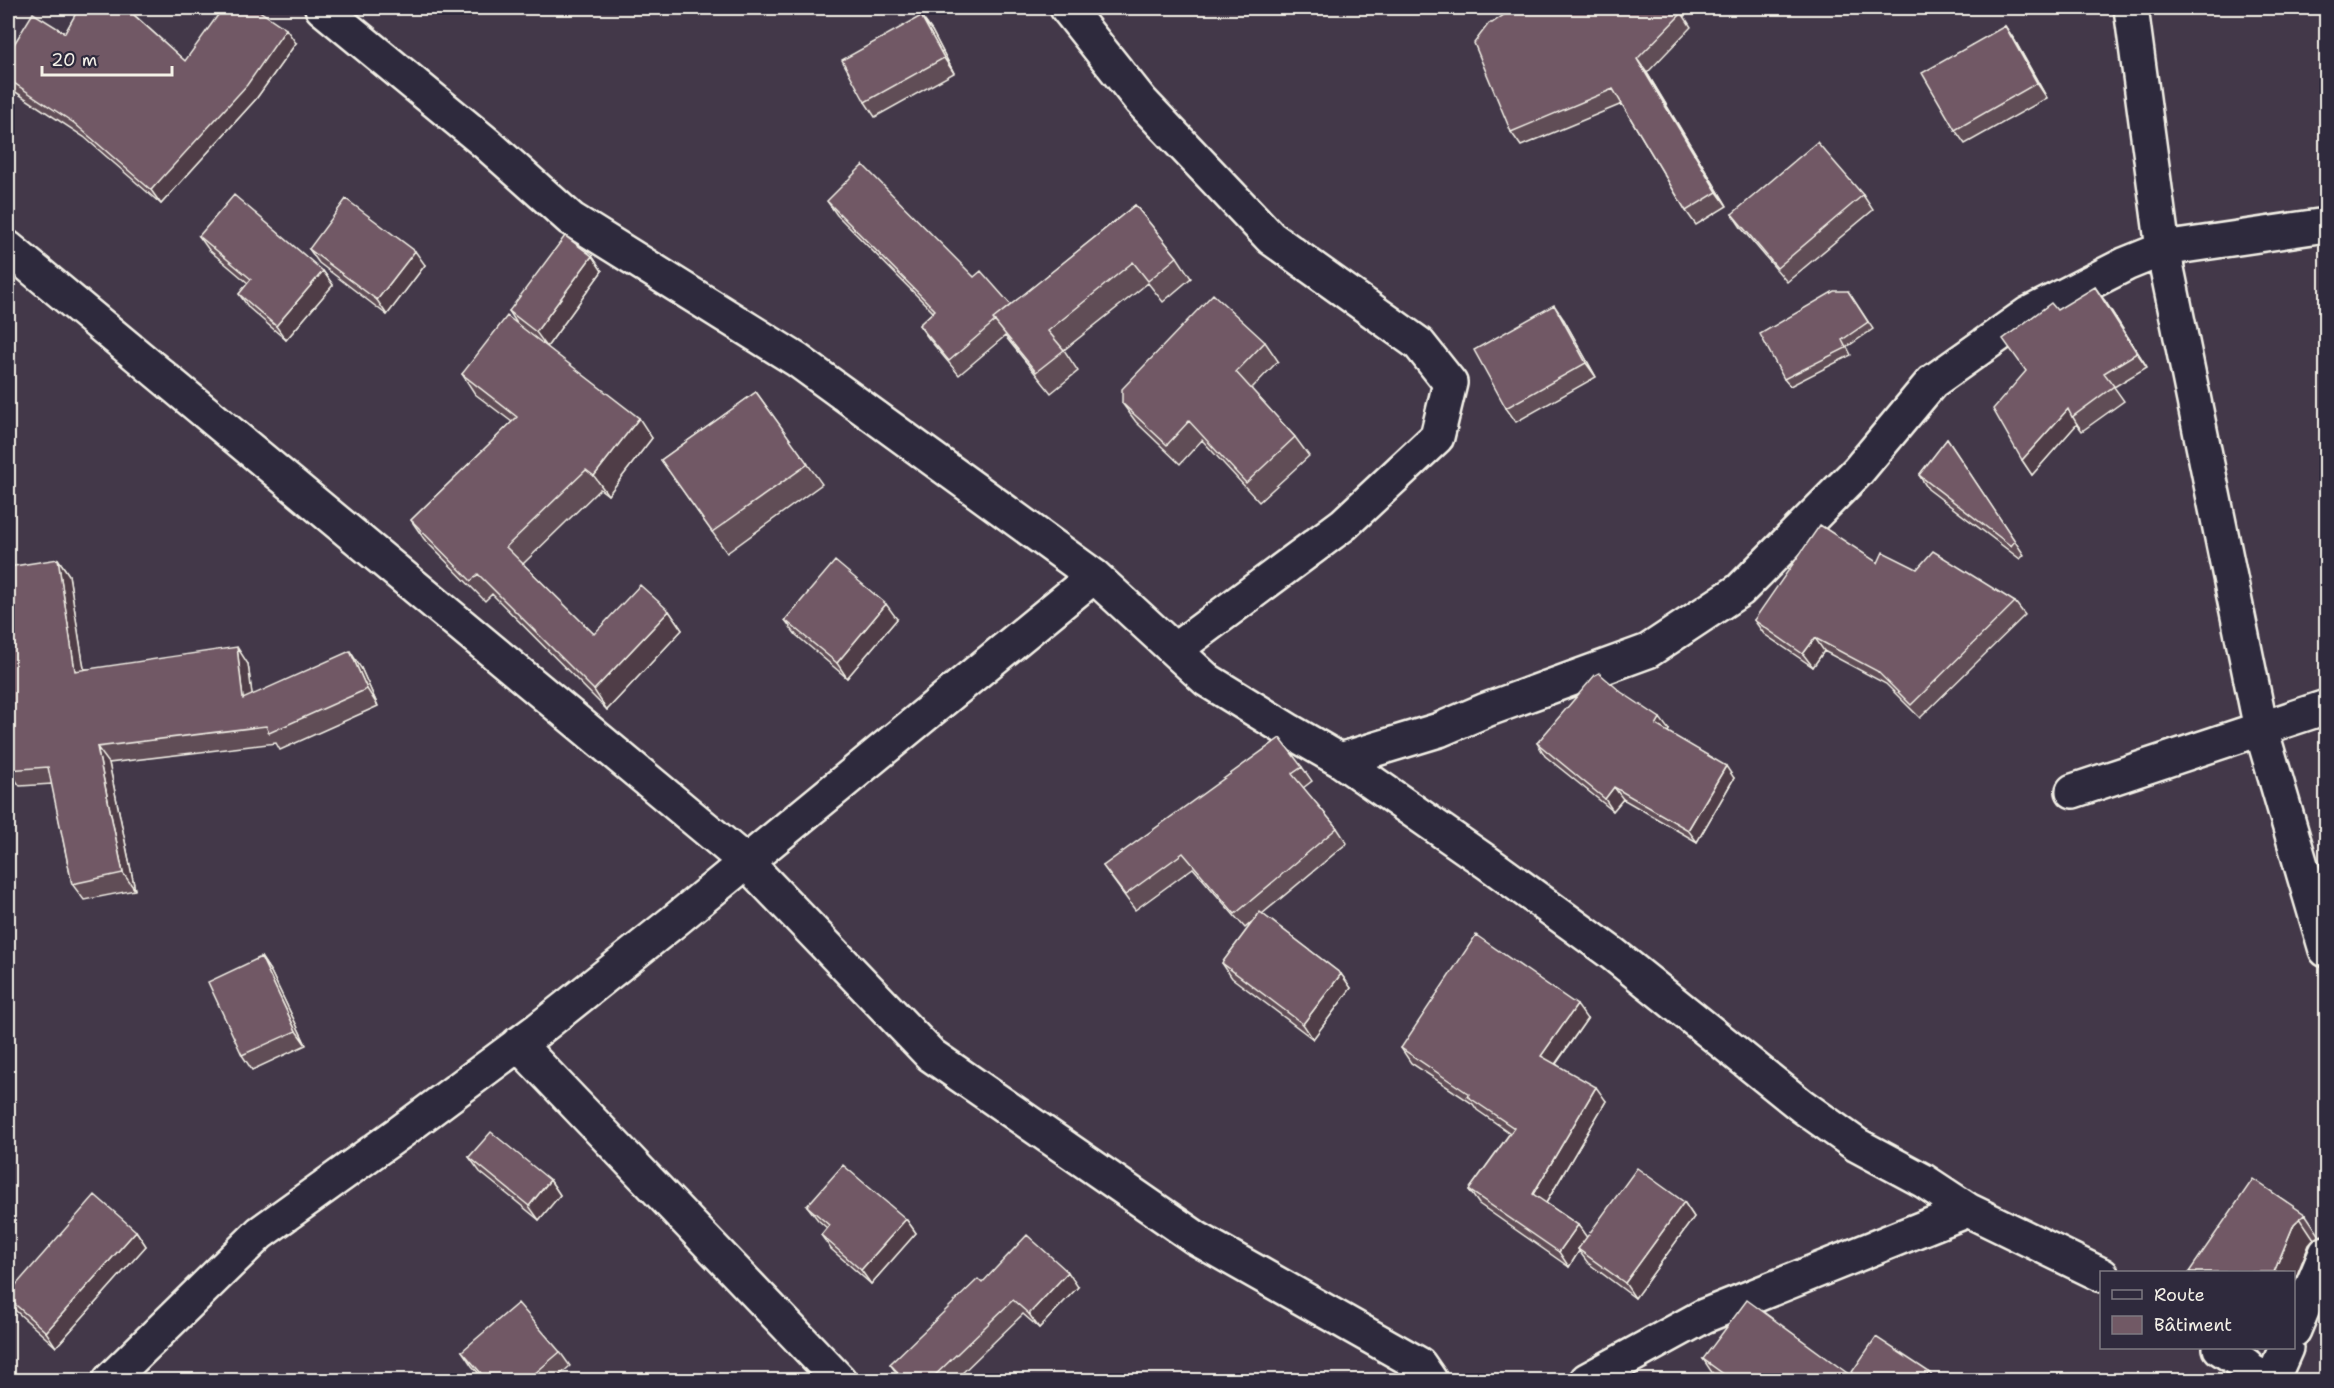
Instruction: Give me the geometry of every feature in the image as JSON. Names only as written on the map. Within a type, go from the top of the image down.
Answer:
[{"type":"street","points":[[322,8],[486,143],[572,219],[797,360],[1094,576],[1176,649],[1207,680],[1340,760],[1488,863],[1613,954],[1802,1106],[1857,1145],[1924,1181],[1968,1210],[2100,1274]]},
{"type":"street","points":[[1067,8],[1141,101],[1270,238],[1419,344],[1450,383],[1437,437],[1344,524],[1176,649]]},
{"type":"street","points":[[2131,8],[2163,249],[2261,729],[2326,950]]},
{"type":"street","points":[[1340,760],[1439,730],[1486,710],[1648,651],[1740,590],[1858,471],[1932,382],[2028,314],[2127,264],[2163,249],[2326,225]]},
{"type":"street","points":[[8,248],[746,862],[931,1055],[1196,1238],[1419,1364],[1430,1380]]},
{"type":"street","points":[[110,1380],[260,1233],[518,1044],[746,862],[1094,576]]},
{"type":"street","points":[[2073,791],[2326,707]]},
{"type":"street","points":[[518,1044],[839,1380]]},
{"type":"street","points":[[1587,1380],[1704,1316],[1968,1210]]},
{"type":"street","points":[[2295,1328],[2326,1253]]},
{"type":"street","points":[[2223,1349],[2246,1365],[2260,1380]]},
{"type":"street","points":[[2272,1380],[2285,1349]]},
{"type":"building","points":[[79,8],[126,8],[185,61],[223,8],[255,8],[286,29],[247,85],[151,190],[74,123],[8,79],[8,54],[33,13],[65,33]]},
{"type":"building","points":[[1514,8],[1676,8],[1682,13],[1637,59],[1717,192],[1686,211],[1613,89],[1511,132],[1474,43],[1489,23]]},
{"type":"building","points":[[921,16],[944,58],[865,102],[842,60]]},
{"type":"building","points":[[2005,26],[2037,83],[1955,130],[1922,73]]},
{"type":"building","points":[[1817,142],[1863,195],[1777,268],[1732,214]]},
{"type":"building","points":[[863,165],[974,277],[981,271],[1011,305],[949,361],[919,325],[935,310],[827,201]]},
{"type":"building","points":[[234,195],[323,271],[276,326],[239,294],[251,279],[199,236]]},
{"type":"building","points":[[346,199],[415,251],[377,300],[309,249]]},
{"type":"building","points":[[1135,205],[1177,257],[1148,281],[1133,262],[1048,331],[1064,350],[1036,372],[993,319]]},
{"type":"building","points":[[565,236],[592,256],[536,332],[509,311]]},
{"type":"building","points":[[2095,287],[2137,353],[2104,373],[2114,386],[2072,417],[2068,409],[2022,460],[1993,409],[2026,371],[2003,339],[2051,303],[2057,310]]},
{"type":"building","points":[[1834,291],[1848,291],[1868,322],[1842,340],[1846,348],[1784,379],[1760,334]]},
{"type":"building","points":[[1213,294],[1265,342],[1236,372],[1295,437],[1246,483],[1189,421],[1167,445],[1122,403],[1122,389]]},
{"type":"building","points":[[1554,305],[1586,363],[1506,408],[1474,350]]},
{"type":"building","points":[[507,316],[639,418],[594,476],[586,470],[506,547],[594,634],[640,585],[669,611],[594,690],[478,574],[471,581],[411,520],[517,417],[462,374]]},
{"type":"building","points":[[756,392],[808,464],[712,532],[661,460]]},
{"type":"building","points":[[1947,439],[2015,541],[2011,546],[1919,475]]},
{"type":"building","points":[[1820,525],[1878,563],[1883,552],[1917,569],[1933,551],[2015,602],[1911,705],[1877,671],[1815,638],[1803,654],[1754,620]]},
{"type":"building","points":[[58,559],[75,671],[237,647],[243,699],[350,651],[367,689],[269,733],[266,726],[97,747],[123,873],[72,884],[48,767],[8,770],[8,567]]},
{"type":"building","points":[[835,561],[886,604],[837,663],[785,620]]},
{"type":"building","points":[[1599,673],[1621,692],[1660,718],[1656,725],[1726,766],[1688,830],[1614,787],[1605,799],[1537,743]]},
{"type":"building","points":[[1280,738],[1302,767],[1292,774],[1337,828],[1235,914],[1183,853],[1125,895],[1103,866]]},
{"type":"building","points":[[1260,912],[1341,974],[1303,1024],[1222,963]]},
{"type":"building","points":[[1476,935],[1577,1005],[1541,1056],[1596,1087],[1533,1194],[1578,1225],[1559,1252],[1469,1190],[1514,1128],[1401,1048]]},
{"type":"building","points":[[261,957],[296,1031],[242,1055],[208,982]]},
{"type":"building","points":[[491,1132],[550,1180],[529,1206],[469,1157]]},
{"type":"building","points":[[843,1165],[906,1219],[861,1270],[821,1235],[829,1225],[807,1206]]},
{"type":"building","points":[[1637,1168],[1684,1202],[1625,1283],[1578,1249]]},
{"type":"building","points":[[2253,1179],[2306,1215],[2294,1224],[2274,1271],[2190,1271]]},
{"type":"building","points":[[95,1195],[136,1231],[46,1332],[8,1298],[8,1294]]},
{"type":"building","points":[[1027,1235],[1068,1272],[1029,1314],[1013,1300],[930,1380],[905,1380],[890,1364],[978,1279],[982,1283]]},
{"type":"building","points":[[1747,1300],[1850,1375],[1876,1337],[1929,1372],[1923,1380],[1732,1380],[1703,1359]]},
{"type":"building","points":[[518,1303],[560,1352],[527,1380],[487,1380],[462,1351]]}]
